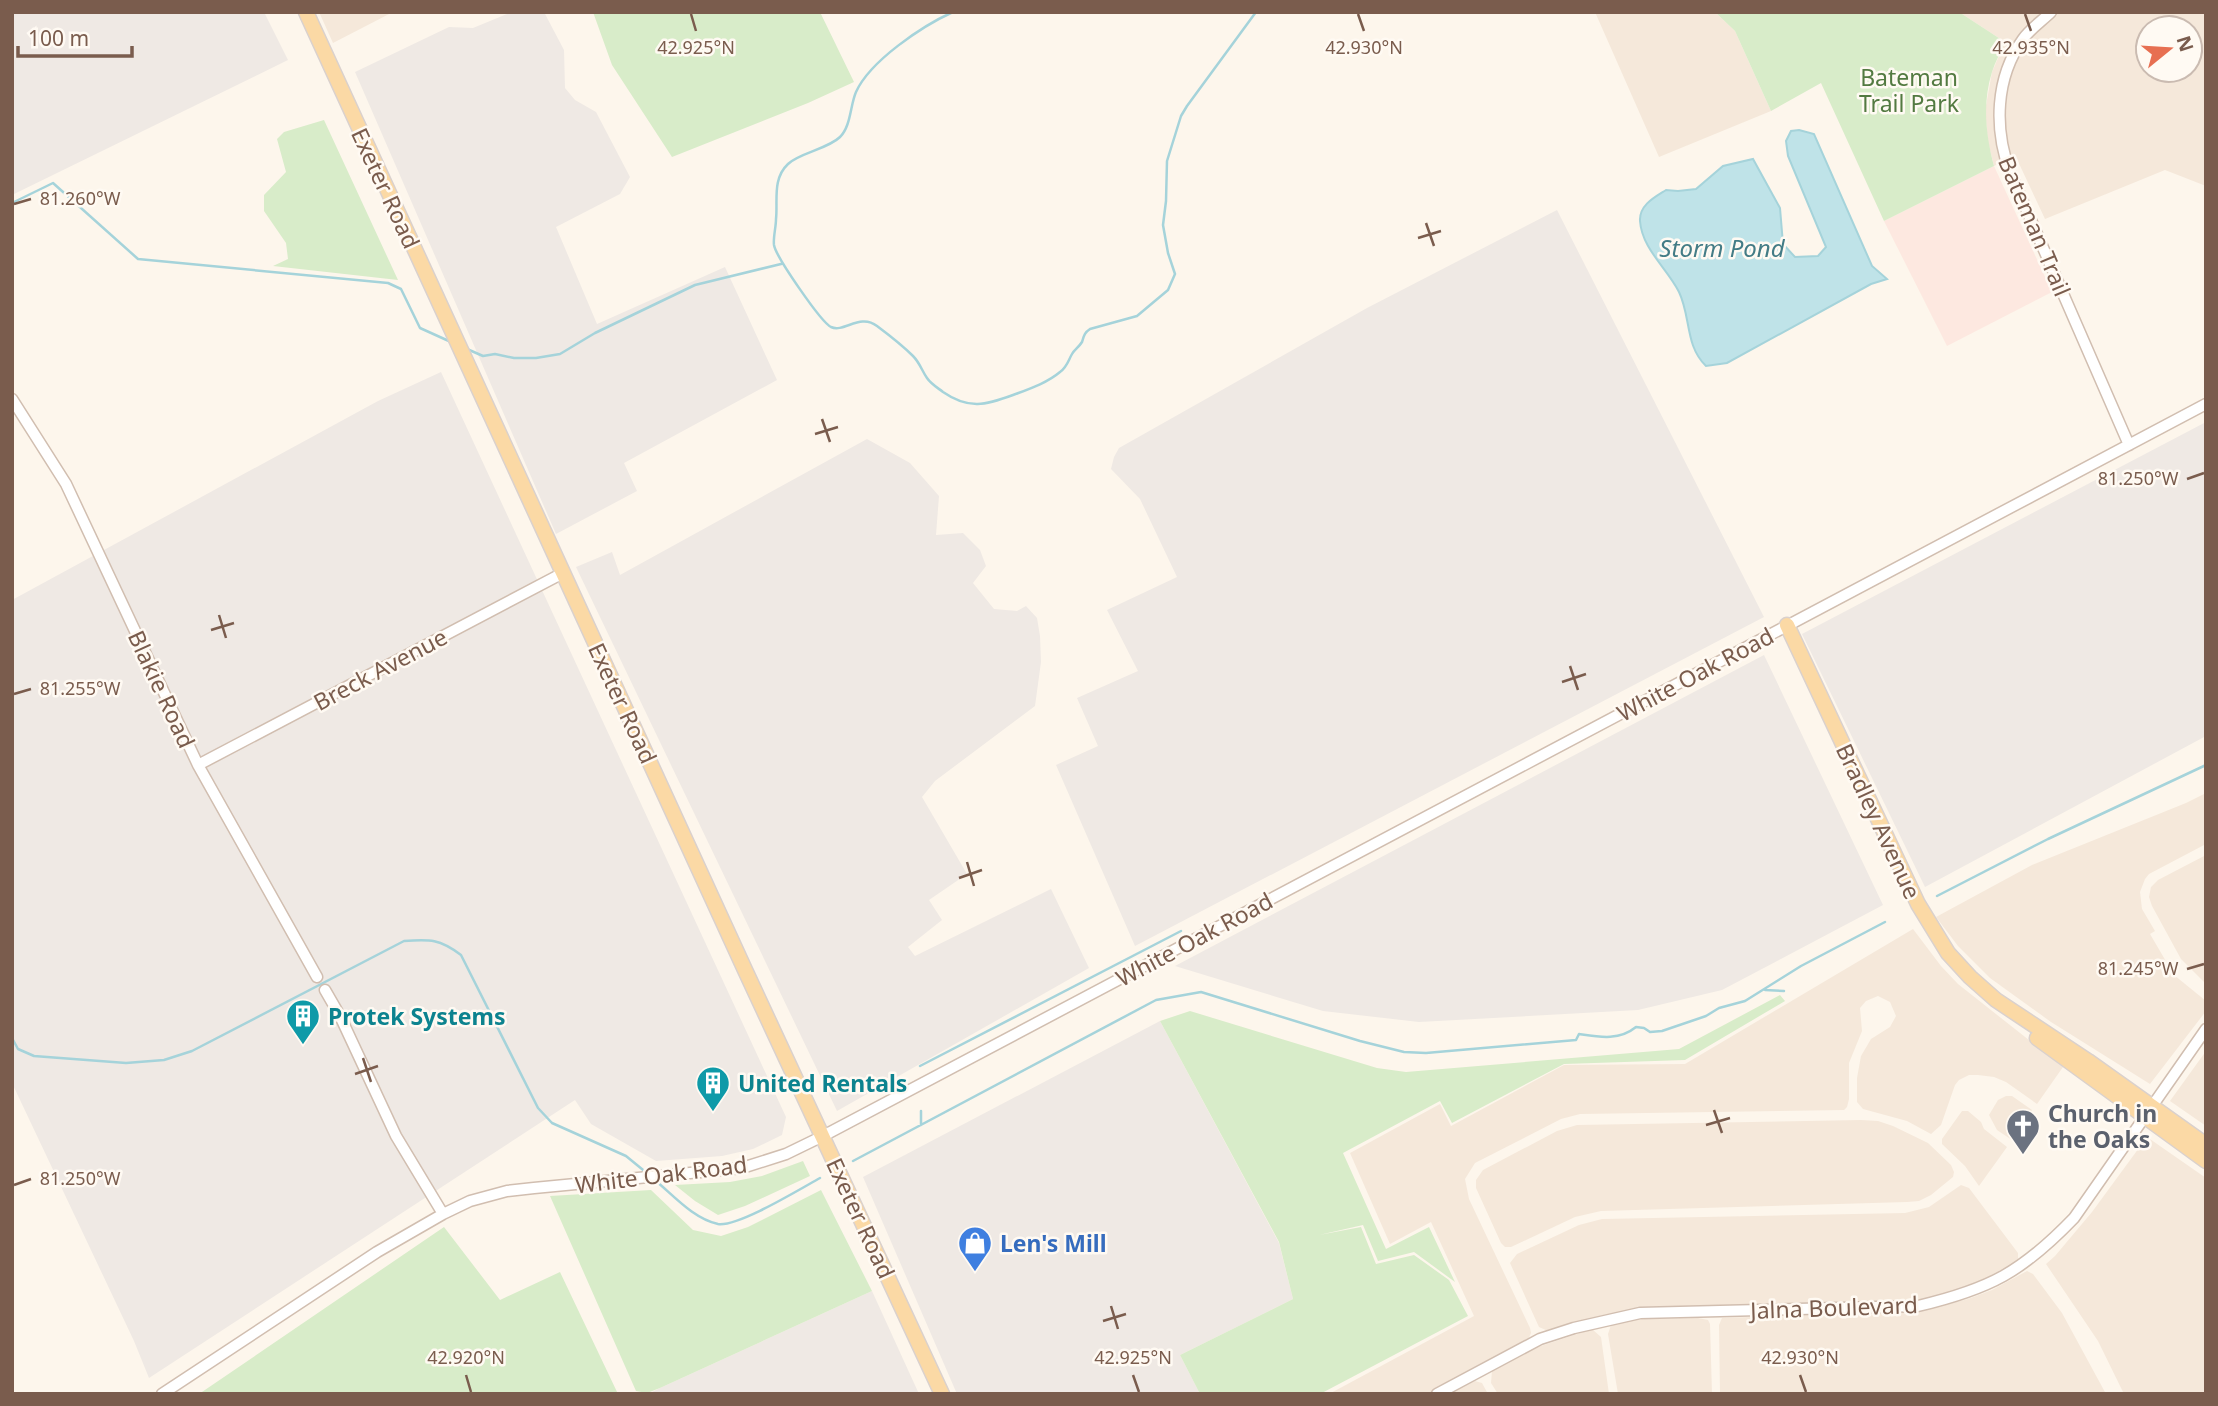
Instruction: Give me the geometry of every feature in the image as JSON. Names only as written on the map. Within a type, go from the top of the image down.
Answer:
[{"type":"main road","name":"Exeter Road","points":[[306,12],[754,991],[942,1394]]},
{"type":"main road","name":"Bradley Avenue","points":[[1787,625],[1927,920],[1959,966],[2022,1026],[2088,1076],[2206,1145]]},
{"type":"main road","name":"Bradley Avenue","points":[[2148,1112],[2206,1161]]},
{"type":"street","name":"Bateman Trail","points":[[2051,12],[2024,38],[2009,65],[2001,89],[1999,111],[2002,146],[2010,172],[2129,445]]},
{"type":"street","name":"Blakie Road","points":[[12,399],[66,484],[198,765],[317,977]]},
{"type":"street","name":"White Oak Road","points":[[162,1394],[377,1252],[470,1201],[507,1191],[743,1168],[786,1154],[2206,404]]},
{"type":"street","name":"Breck Avenue","points":[[198,765],[563,573]]},
{"type":"street","points":[[325,990],[340,1016],[396,1136],[443,1214]]},
{"type":"street","name":"Jalna Boulevard","points":[[1437,1394],[1540,1339],[1640,1313],[1918,1306],[1990,1285],[2029,1261],[2049,1245],[2074,1218],[2206,1029]]},
{"type":"shaded area","points":[[12,12],[264,12],[288,60],[12,195]]},
{"type":"shaded area","points":[[319,12],[393,12],[333,43]]},
{"type":"shaded area","points":[[512,12],[544,12],[564,50],[565,88],[575,100],[596,112],[630,177],[620,194],[556,227],[597,324],[725,267],[777,380],[624,463],[637,491],[556,534],[355,72],[449,27],[473,28]]},
{"type":"shaded area","points":[[1595,12],[1715,12],[1735,31],[1771,111],[1659,157]]},
{"type":"shaded area","points":[[1959,12],[2206,12],[2206,186],[2165,170],[2045,219],[2015,155],[1994,166],[1985,111],[1992,72],[2005,42]]},
{"type":"shaded area","points":[[1994,166],[2052,292],[1947,346],[1884,221]]},
{"type":"shaded area","points":[[1557,210],[1764,617],[1135,946],[1056,765],[1098,746],[1077,698],[1138,671],[1107,610],[1177,577],[1140,499],[1111,469],[1119,448],[1367,308]]},
{"type":"shaded area","points":[[441,372],[786,1117],[782,1135],[753,1149],[722,1156],[656,1161],[591,1124],[575,1100],[149,1378],[12,1083],[12,600],[378,401]]},
{"type":"shaded area","points":[[2206,422],[2206,736],[1925,887],[1802,634]]},
{"type":"shaded area","points":[[867,439],[910,463],[939,496],[936,535],[963,533],[980,550],[986,566],[973,583],[994,609],[1017,611],[1026,606],[1037,618],[1040,636],[1041,662],[1035,706],[935,781],[922,797],[967,874],[929,900],[942,920],[908,947],[915,956],[1051,889],[1089,968],[837,1111],[576,567],[612,552],[620,575]]},
{"type":"shaded area","points":[[1764,655],[1883,905],[1722,990],[1638,1010],[1419,1022],[1323,1011],[1175,966]]},
{"type":"shaded area","points":[[2206,793],[2206,844],[2149,874],[2140,892],[2142,909],[2155,931],[2150,934],[2174,975],[2206,1001],[2206,1011],[2150,1084],[2051,1022],[1990,978],[1958,946],[1936,917],[2032,865]]},
{"type":"shaded area","points":[[2206,855],[2206,984],[2181,959],[2149,897],[2151,887],[2158,880]]},
{"type":"shaded area","points":[[1913,929],[1958,984],[2063,1067],[2037,1104],[2006,1082],[1994,1077],[1969,1075],[1955,1085],[1941,1125],[1931,1134],[1907,1121],[1863,1109],[1857,1102],[1861,1056],[1871,1039],[1890,1027],[1896,1016],[1890,1002],[1878,996],[1866,1001],[1860,1008],[1862,1031],[1849,1063],[1849,1099],[1844,1110],[1580,1114],[1561,1119],[1475,1163],[1465,1179],[1469,1199],[1530,1328],[1528,1340],[1429,1394],[1329,1394],[1474,1316],[1431,1222],[1390,1244],[1350,1153],[1440,1104],[1451,1126],[1564,1065],[1685,1064]]},
{"type":"shaded area","points":[[1160,1021],[1279,1243],[1293,1299],[1180,1355],[1200,1394],[957,1394],[863,1177]]},
{"type":"shaded area","points":[[2206,1051],[2206,1126],[2170,1101]]},
{"type":"shaded area","points":[[2012,1096],[2032,1110],[2012,1140],[1997,1130],[1989,1115],[1998,1100]]},
{"type":"shaded area","points":[[1962,1111],[1968,1111],[1981,1122],[1984,1129],[2007,1147],[1979,1186],[1965,1166],[1942,1144],[1942,1139]]},
{"type":"shaded area","points":[[1878,1121],[1893,1126],[1928,1143],[1951,1165],[1953,1177],[1919,1201],[1601,1211],[1575,1217],[1511,1247],[1505,1247],[1501,1243],[1476,1188],[1476,1180],[1483,1170],[1557,1131],[1577,1125]]},
{"type":"shaded area","points":[[2147,1137],[2206,1178],[2206,1394],[2124,1394],[2098,1341],[2046,1264],[2092,1212]]},
{"type":"shaded area","points":[[1961,1185],[1969,1188],[2018,1253],[2017,1264],[1980,1283],[1934,1298],[1910,1302],[1641,1309],[1603,1315],[1548,1331],[1539,1327],[1510,1263],[1517,1254],[1579,1225],[1602,1219],[1905,1213],[1929,1207]]},
{"type":"shaded area","points":[[2027,1271],[2033,1274],[2062,1313],[2106,1394],[1720,1394],[1719,1325],[1722,1318],[1922,1311],[1992,1290]]},
{"type":"shaded area","points":[[872,1291],[919,1394],[648,1394],[660,1388]]},
{"type":"shaded area","points":[[1698,1318],[1708,1320],[1710,1324],[1712,1394],[1618,1394],[1608,1334],[1614,1322]]},
{"type":"shaded area","points":[[1592,1329],[1601,1337],[1609,1394],[1498,1394],[1491,1383],[1492,1371],[1509,1361],[1538,1347]]},
{"type":"shaded area","points":[[1475,1381],[1482,1383],[1488,1394],[1448,1394]]},
{"type":"green space","points":[[593,12],[820,12],[854,82],[672,157],[612,65]]},
{"type":"green space","name":"Bateman Trail Park","points":[[1715,12],[1959,12],[2005,42],[1993,68],[1987,96],[1987,131],[1994,166],[1884,221],[1821,83],[1771,111],[1735,31]]},
{"type":"green space","points":[[324,120],[398,280],[273,266],[288,259],[286,243],[264,211],[264,195],[286,172],[277,139],[284,132]]},
{"type":"green space","points":[[1780,995],[1785,1001],[1685,1060],[1564,1064],[1452,1123],[1440,1101],[1343,1153],[1386,1249],[1429,1227],[1455,1282],[1414,1252],[1378,1261],[1363,1225],[1319,1235],[1361,1227],[1376,1264],[1414,1255],[1449,1280],[1468,1316],[1320,1394],[1200,1394],[1180,1355],[1293,1299],[1279,1242],[1160,1021],[1190,1011],[1377,1068],[1406,1072],[1679,1049]]},
{"type":"green space","points":[[803,1161],[810,1176],[745,1206],[718,1215],[675,1185],[730,1182],[762,1176]]},
{"type":"green space","points":[[651,1190],[693,1230],[721,1236],[748,1227],[821,1190],[872,1291],[660,1388],[647,1393],[636,1391],[550,1196]]},
{"type":"green space","points":[[444,1227],[500,1300],[560,1272],[618,1394],[199,1394]]},
{"type":"water","name":"Storm Pond","points":[[1791,131],[1814,134],[1872,266],[1887,279],[1871,284],[1727,363],[1706,366],[1691,340],[1679,292],[1645,241],[1640,215],[1648,202],[1666,190],[1696,189],[1723,166],[1753,159],[1780,208],[1783,244],[1795,257],[1818,256],[1826,247],[1788,156],[1786,141]]},
{"type":"waterway","points":[[953,12],[912,35],[873,68],[856,92],[846,127],[840,137],[793,160],[783,170],[777,190],[774,245],[800,289],[831,327],[841,328],[858,322],[877,326],[913,356],[935,386],[952,398],[978,404],[1031,388],[1055,376],[1064,368],[1088,330],[1137,316],[1168,290],[1175,274],[1163,225],[1167,161],[1181,116],[1256,12]]},
{"type":"waterway","points":[[12,203],[53,183],[138,259],[388,283],[401,289],[420,328],[451,342]]},
{"type":"waterway","points":[[467,349],[483,356],[495,354],[514,358],[560,354],[595,333],[695,285],[781,264]]},
{"type":"waterway","points":[[1937,896],[2048,839],[2206,765]]},
{"type":"waterway","points":[[853,1161],[1156,1000],[1201,992],[1404,1052],[1426,1053],[1576,1040],[1579,1034],[1616,1036],[1636,1027],[1650,1032],[1662,1031],[1706,1016],[1719,1008],[1745,1001],[1801,966],[1885,922]]},
{"type":"waterway","points":[[920,1066],[1181,931]]},
{"type":"waterway","points":[[12,1038],[18,1049],[34,1056],[126,1063],[164,1060],[192,1051],[404,941],[434,941],[461,955],[538,1108],[552,1123],[626,1156],[648,1174]]},
{"type":"waterway","points":[[1765,990],[1784,991]]},
{"type":"waterway","points":[[921,1111],[921,1125]]},
{"type":"waterway","points":[[656,1181],[693,1212],[718,1224],[754,1214],[820,1178]]},
{"type":"place","name":"Protek Systems","points":[[303,1046]]},
{"type":"place","name":"United Rentals","points":[[713,1113]]},
{"type":"place","name":"Church in the Oaks","points":[[2023,1156]]},
{"type":"place","name":"Len's Mill","points":[[975,1273]]}]
